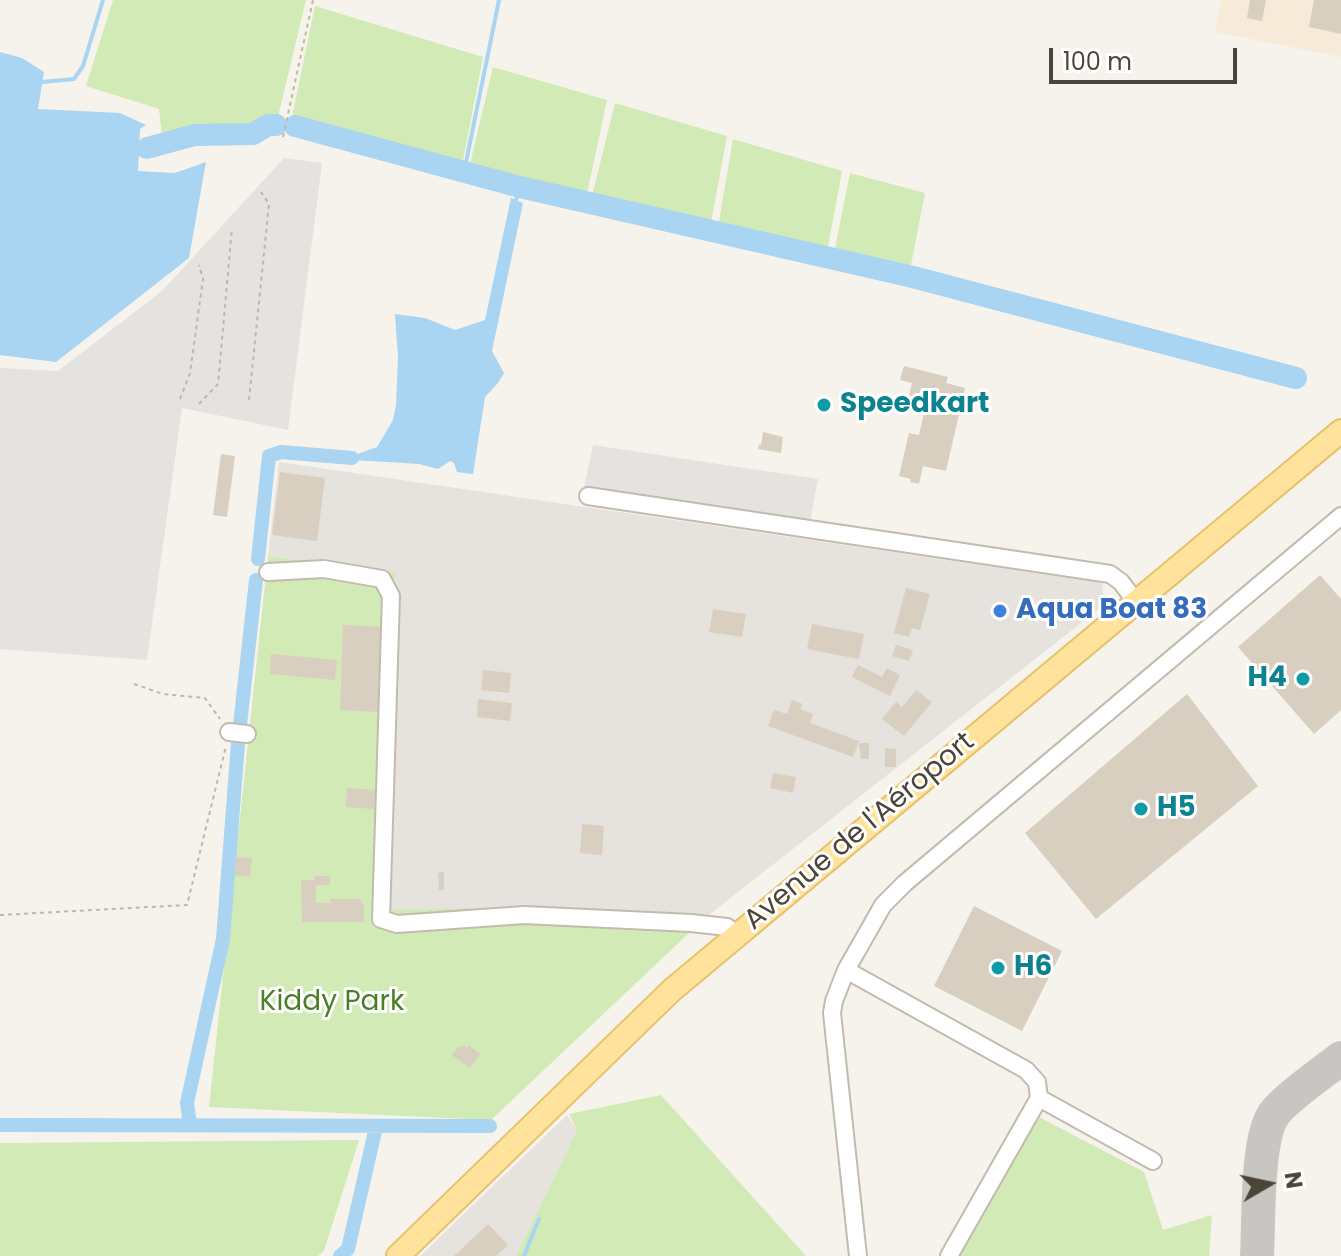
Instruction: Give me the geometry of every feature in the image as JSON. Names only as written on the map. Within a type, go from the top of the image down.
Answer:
[{"type":"main road","name":"Avenue de l'Aéroport","points":[[398,1256],[672,990],[1341,431]]},
{"type":"street","points":[[588,496],[1110,574],[1121,582],[1136,602]]},
{"type":"street","points":[[858,1256],[832,1013],[846,970],[883,905],[905,883],[1341,516]]},
{"type":"street","points":[[268,572],[324,569],[382,579],[391,596],[381,919],[397,924],[524,915],[691,923],[727,927],[737,934]]},
{"type":"street","points":[[229,732],[247,734]]},
{"type":"street","points":[[846,970],[1026,1070],[1037,1082],[1039,1098],[949,1256]]},
{"type":"street","points":[[1039,1098],[1153,1161]]},
{"type":"path","points":[[283,137],[313,0]]},
{"type":"path","points":[[249,400],[269,204],[261,192]]},
{"type":"path","points":[[199,404],[218,384],[232,228]]},
{"type":"path","points":[[180,399],[190,373],[203,279],[199,265]]},
{"type":"path","points":[[0,915],[187,905],[229,732],[205,698],[163,694],[134,684]]},
{"type":"shaded area","points":[[1221,0],[1341,0],[1341,57],[1215,32]]},
{"type":"shaded area","points":[[284,158],[322,163],[288,430],[182,408],[147,660],[0,649],[0,368],[58,371],[162,291]]},
{"type":"shaded area","points":[[593,445],[818,479],[809,528],[583,492]]},
{"type":"shaded area","points":[[279,462],[1102,583],[1104,605],[705,918],[548,907],[388,911],[395,572],[268,556]]},
{"type":"shaded area","points":[[567,1115],[577,1130],[516,1256],[420,1256]]},
{"type":"green space","points":[[113,0],[306,0],[276,125],[162,137],[159,109],[86,86]]},
{"type":"green space","points":[[315,6],[483,57],[462,166],[291,122]]},
{"type":"green space","points":[[493,67],[607,100],[587,194],[470,164]]},
{"type":"green space","points":[[615,103],[727,136],[711,223],[592,196]]},
{"type":"green space","points":[[733,139],[842,171],[827,252],[718,227]]},
{"type":"green space","points":[[850,173],[925,193],[910,270],[834,253]]},
{"type":"green space","name":"Kiddy Park","points":[[268,556],[395,572],[388,910],[548,907],[705,918],[491,1120],[209,1107]]},
{"type":"green space","points":[[661,1095],[806,1256],[516,1256],[577,1130],[569,1114]]},
{"type":"green space","points":[[1039,1117],[1144,1172],[1163,1230],[1212,1215],[1209,1256],[959,1256]]},
{"type":"green space","points":[[359,1140],[324,1251],[318,1256],[0,1256],[0,1143]]},
{"type":"water","points":[[0,52],[22,58],[44,72],[38,109],[120,113],[146,125],[140,129],[138,171],[175,173],[206,162],[189,258],[56,362],[0,355]]},
{"type":"water","points":[[511,198],[523,203],[492,351],[504,373],[485,397],[473,474],[457,472],[450,461],[438,469],[419,464],[353,460],[352,456],[377,447],[393,420],[398,358],[395,314],[425,318],[455,330],[485,320]]},
{"type":"building","points":[[1250,0],[1266,0],[1262,21],[1247,18]]},
{"type":"building","points":[[1314,0],[1341,0],[1341,34],[1309,27]]},
{"type":"building","points":[[904,366],[948,377],[946,383],[965,388],[946,471],[923,466],[919,484],[899,476],[909,433],[919,435],[924,413],[906,408],[912,383],[900,380]]},
{"type":"building","points":[[763,432],[783,437],[781,453],[758,449]]},
{"type":"building","points":[[221,454],[235,456],[227,517],[213,515]]},
{"type":"building","points":[[280,472],[325,478],[317,541],[272,535]]},
{"type":"building","name":"H4","points":[[1320,575],[1341,599],[1341,710],[1314,734],[1238,647]]},
{"type":"building","points":[[906,588],[930,594],[920,630],[912,628],[909,637],[894,633]]},
{"type":"building","points":[[713,609],[746,614],[742,637],[709,632]]},
{"type":"building","points":[[812,624],[864,634],[859,659],[807,649]]},
{"type":"building","points":[[343,625],[383,627],[380,712],[340,710]]},
{"type":"building","points":[[896,645],[913,650],[909,661],[892,656]]},
{"type":"building","points":[[271,654],[337,660],[335,680],[270,674]]},
{"type":"building","points":[[858,665],[882,677],[887,668],[900,675],[890,696],[852,677]]},
{"type":"building","points":[[483,670],[511,673],[509,693],[481,690]]},
{"type":"building","points":[[916,690],[932,702],[904,736],[882,719],[896,702],[902,707]]},
{"type":"building","name":"H5","points":[[1187,694],[1258,786],[1096,919],[1025,833]]},
{"type":"building","points":[[478,699],[512,703],[510,721],[477,717]]},
{"type":"building","points":[[792,700],[803,704],[800,709],[813,714],[810,723],[859,741],[853,757],[768,726],[774,710],[787,714]]},
{"type":"building","points":[[859,743],[869,743],[869,759],[861,759]]},
{"type":"building","points":[[885,748],[896,749],[896,767],[885,767]]},
{"type":"building","points":[[773,773],[796,777],[793,793],[770,788]]},
{"type":"building","points":[[347,788],[375,790],[374,809],[346,807]]},
{"type":"building","points":[[582,824],[604,826],[602,855],[580,853]]},
{"type":"building","points":[[236,857],[252,858],[250,877],[235,875]]},
{"type":"building","points":[[444,872],[444,890],[439,890],[438,873]]},
{"type":"building","points":[[315,876],[330,876],[330,885],[316,885],[316,903],[330,903],[330,899],[360,899],[364,907],[364,922],[302,922],[301,880],[315,880]]},
{"type":"building","name":"H6","points":[[974,906],[1062,951],[1022,1031],[934,986]]},
{"type":"building","points":[[463,1045],[480,1054],[470,1068],[452,1055]]},
{"type":"building","points":[[488,1224],[508,1245],[496,1256],[454,1256]]},
{"type":"waterway","points":[[42,82],[74,79],[83,66],[103,0]]},
{"type":"waterway","points":[[464,172],[499,0]]},
{"type":"waterway","points":[[147,148],[195,135],[253,134],[268,125],[276,125]]},
{"type":"waterway","points":[[295,126],[520,187],[913,277],[1296,378]]},
{"type":"waterway","points":[[516,200],[520,187]]},
{"type":"waterway","points":[[258,559],[269,456],[281,452],[352,458]]},
{"type":"waterway","points":[[190,1124],[187,1103],[223,939],[238,743],[256,580]]},
{"type":"waterway","points":[[0,1125],[490,1126]]},
{"type":"waterway","points":[[340,1256],[348,1249],[376,1127]]},
{"type":"waterway","points":[[524,1256],[539,1219]]},
{"type":"taxiway","points":[[1257,1256],[1261,1161],[1268,1126],[1286,1101],[1341,1058]]},
{"type":"place","name":"Speedkart","points":[[824,405]]},
{"type":"place","name":"Aqua Boat 83","points":[[1000,611]]},
{"type":"place","name":"H4","points":[[1303,679]]},
{"type":"place","name":"H5","points":[[1141,809]]},
{"type":"place","name":"H6","points":[[998,968]]}]
